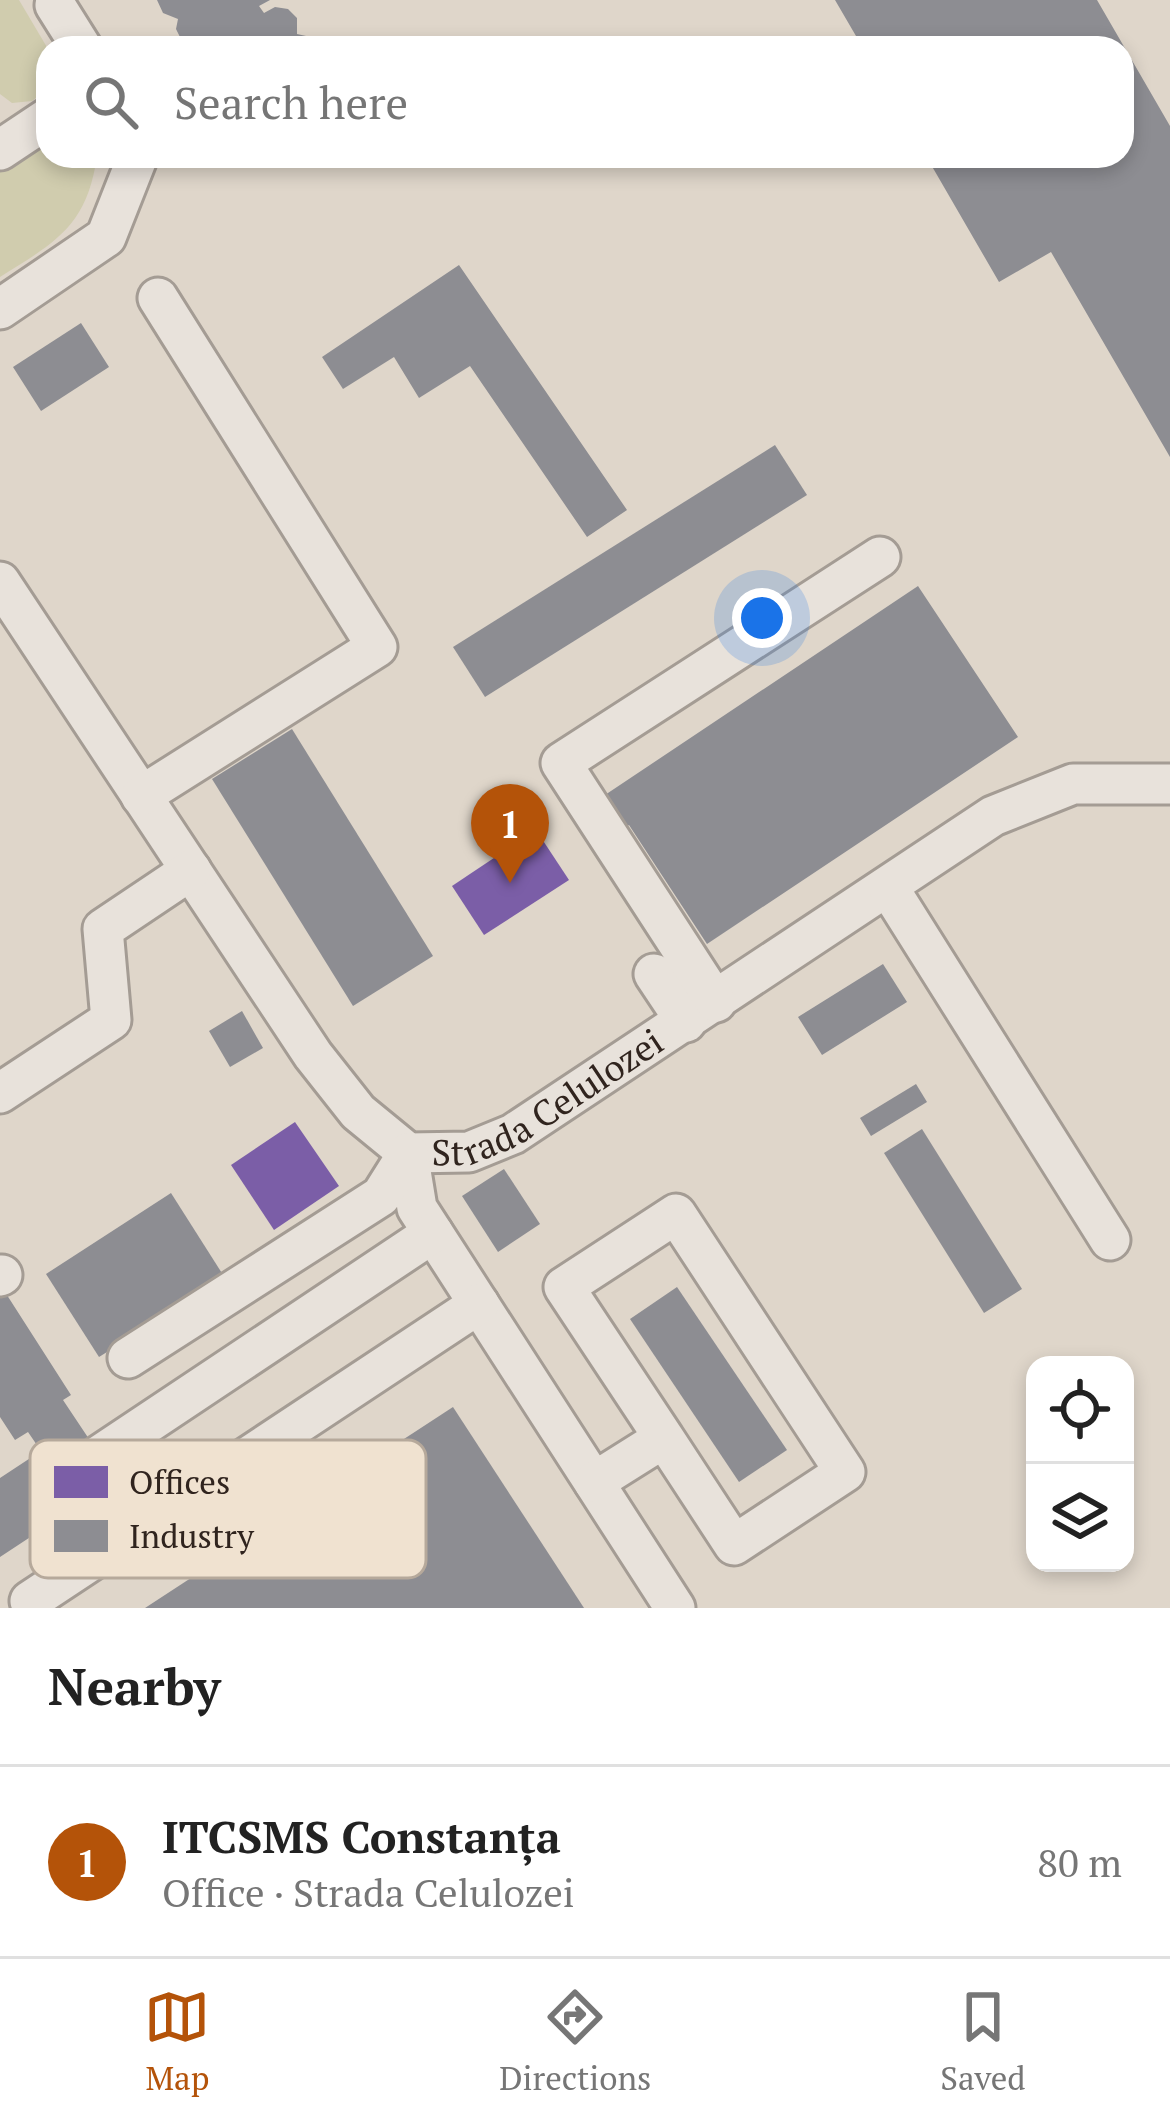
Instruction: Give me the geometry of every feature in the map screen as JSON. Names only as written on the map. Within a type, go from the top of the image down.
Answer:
[{"type":"street","points":[[55,5],[74,36]]},
{"type":"street","points":[[3,140],[36,124]]},
{"type":"street","points":[[0,309],[106,237],[133,168]]},
{"type":"street","points":[[142,796],[377,647],[158,298]]},
{"type":"street","points":[[701,1012],[561,763],[880,557]]},
{"type":"street","name":"Strada Celulozei","points":[[0,582],[313,1055],[358,1112],[408,1153],[470,1152],[513,1134],[993,816],[1073,784],[1170,784]]},
{"type":"street","points":[[0,1093],[111,1020],[104,929],[191,870]]},
{"type":"street","points":[[888,886],[1111,1240]]},
{"type":"street","points":[[654,974],[701,1012]]},
{"type":"street","points":[[408,1153],[417,1208],[675,1608]]},
{"type":"street","points":[[128,1358],[381,1196],[408,1153]]},
{"type":"street","points":[[676,1214],[845,1472],[734,1546],[664,1438],[564,1287],[676,1214]]},
{"type":"street","points":[[124,1440],[434,1234]]},
{"type":"street","points":[[273,1440],[479,1304]]},
{"type":"street","points":[[594,1483],[664,1438]]},
{"type":"street","points":[[30,1601],[65,1578]]},
{"type":"shaded area","points":[[0,0],[19,0],[40,36],[36,36],[36,98],[12,103],[0,94]]},
{"type":"shaded area","points":[[36,146],[36,168],[94,168],[86,200],[66,230],[0,277],[0,170]]},
{"type":"building: Offices","points":[[536,830],[569,880],[484,935],[452,886]]},
{"type":"building: Offices","points":[[295,1122],[339,1186],[274,1230],[231,1165]]},
{"type":"building: Industry","points":[[157,0],[270,0],[259,6],[264,13],[275,7],[288,9],[297,18],[297,34],[306,36],[180,36],[178,19],[163,13]]},
{"type":"building: Industry","points":[[835,0],[1097,0],[1118,36],[856,36]]},
{"type":"building: Industry","points":[[1134,64],[1170,126],[1170,457],[1051,252],[999,282],[933,168],[1134,168]]},
{"type":"building: Industry","points":[[459,265],[627,510],[587,537],[470,366],[419,398],[394,357],[343,389],[322,357]]},
{"type":"building: Industry","points":[[81,323],[109,367],[41,411],[13,367]]},
{"type":"building: Industry","points":[[775,445],[807,495],[485,697],[453,647]]},
{"type":"building: Industry","points":[[918,586],[1018,737],[707,944],[629,825],[611,837],[590,805]]},
{"type":"building: Industry","points":[[292,729],[433,956],[353,1006],[212,779]]},
{"type":"building: Industry","points":[[883,964],[907,1002],[822,1055],[798,1017]]},
{"type":"building: Industry","points":[[242,1011],[263,1048],[230,1067],[209,1031]]},
{"type":"building: Industry","points":[[916,1084],[927,1102],[871,1136],[860,1118]]},
{"type":"building: Industry","points":[[922,1129],[1022,1289],[984,1313],[884,1153]]},
{"type":"building: Industry","points":[[504,1169],[540,1224],[498,1252],[462,1196]]},
{"type":"building: Industry","points":[[171,1193],[225,1278],[99,1357],[46,1274]]},
{"type":"building: Industry","points":[[677,1287],[787,1450],[739,1482],[630,1319]]},
{"type":"building: Industry","points":[[5,1292],[71,1395],[63,1400],[90,1440],[33,1440],[28,1432],[15,1440],[0,1417],[0,1295]]},
{"type":"building: Industry","points":[[453,1407],[584,1608],[145,1608],[191,1578],[426,1578],[426,1440],[402,1440]]},
{"type":"building: Industry","points":[[30,1458],[30,1537],[0,1557],[0,1478]]},
{"type":"place","name":"ITCSMS Constanța","points":[[510,883]]}]
